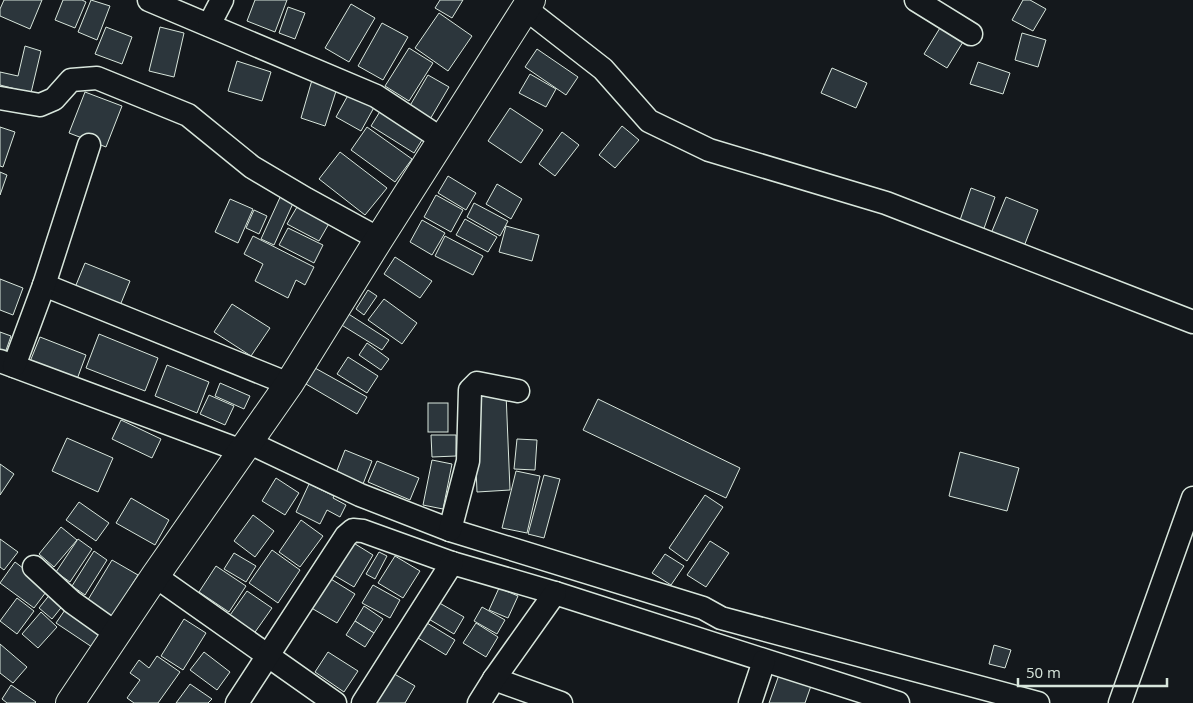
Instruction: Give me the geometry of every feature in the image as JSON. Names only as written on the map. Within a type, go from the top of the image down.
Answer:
[{"type":"main road","points":[[70,703],[155,576],[289,384],[528,5]]},
{"type":"street","points":[[149,0],[376,96],[443,140]]},
{"type":"street","points":[[209,25],[222,0]]},
{"type":"street","points":[[916,0],[970,34]]},
{"type":"street","points":[[528,5],[604,69],[649,120],[709,150],[886,203],[1193,322]]},
{"type":"street","points":[[0,98],[40,105],[54,99],[71,80],[97,78],[188,115],[252,167],[379,239]]},
{"type":"street","points":[[90,145],[44,286],[7,364],[245,446],[360,495],[450,530],[703,608],[721,618],[1038,703]]},
{"type":"street","points":[[44,286],[289,384]]},
{"type":"street","points":[[450,530],[468,462],[470,390],[476,383],[518,391]]},
{"type":"street","points":[[1120,703],[1193,498]]},
{"type":"street","points":[[237,703],[346,536],[353,530],[452,563],[556,593],[764,661],[866,699],[898,703]]},
{"type":"street","points":[[363,703],[452,563]]},
{"type":"street","points":[[34,567],[72,602],[117,634]]},
{"type":"street","points":[[155,576],[335,703]]},
{"type":"street","points":[[478,703],[556,593]]},
{"type":"street","points":[[750,703],[764,661]]},
{"type":"street","points":[[494,679],[561,703]]},
{"type":"building","points":[[4,0],[42,0],[30,29],[0,16],[0,9]]},
{"type":"building","points":[[63,0],[82,0],[86,2],[75,28],[55,20]]},
{"type":"building","points":[[91,0],[110,6],[97,40],[78,32]]},
{"type":"building","points":[[255,0],[287,0],[275,32],[247,21]]},
{"type":"building","points":[[440,0],[463,0],[452,18],[435,8]]},
{"type":"building","points":[[1023,0],[1030,0],[1046,9],[1033,31],[1012,20]]},
{"type":"building","points":[[351,4],[375,18],[349,62],[325,48]]},
{"type":"building","points":[[288,7],[305,13],[295,39],[279,33]]},
{"type":"building","points":[[439,13],[472,36],[448,71],[415,48]]},
{"type":"building","points":[[382,23],[408,37],[383,80],[358,66]]},
{"type":"building","points":[[943,23],[966,37],[947,68],[924,54]]},
{"type":"building","points":[[106,27],[132,37],[122,64],[95,54]]},
{"type":"building","points":[[160,27],[184,33],[174,77],[149,71]]},
{"type":"building","points":[[1022,33],[1046,40],[1038,67],[1015,60]]},
{"type":"building","points":[[25,46],[41,51],[31,93],[0,85],[0,72],[18,76]]},
{"type":"building","points":[[409,48],[433,63],[409,101],[385,86]]},
{"type":"building","points":[[537,49],[578,77],[566,95],[525,67]]},
{"type":"building","points":[[237,61],[271,72],[262,101],[228,91]]},
{"type":"building","points":[[978,62],[1010,73],[1003,94],[970,84]]},
{"type":"building","points":[[832,68],[867,83],[856,108],[821,93]]},
{"type":"building","points":[[530,74],[556,89],[546,107],[519,93]]},
{"type":"building","points":[[428,75],[449,87],[429,121],[408,109]]},
{"type":"building","points":[[312,80],[337,88],[325,126],[301,118]]},
{"type":"building","points":[[352,88],[377,102],[361,131],[336,117]]},
{"type":"building","points":[[85,92],[122,106],[106,147],[69,133]]},
{"type":"building","points":[[384,105],[427,132],[414,153],[371,126]]},
{"type":"building","points":[[510,108],[543,130],[521,163],[488,141]]},
{"type":"building","points":[[622,126],[639,140],[615,168],[599,155]]},
{"type":"building","points":[[0,127],[15,132],[3,167],[0,166]]},
{"type":"building","points":[[367,127],[412,159],[395,182],[351,150]]},
{"type":"building","points":[[562,132],[579,145],[555,176],[539,164]]},
{"type":"building","points":[[340,152],[387,188],[365,215],[319,179]]},
{"type":"building","points":[[0,172],[7,175],[0,195]]},
{"type":"building","points":[[448,176],[476,193],[466,210],[438,193]]},
{"type":"building","points":[[497,184],[522,199],[511,219],[486,204]]},
{"type":"building","points":[[971,188],[995,197],[981,237],[957,229]]},
{"type":"building","points":[[282,193],[295,199],[274,245],[261,239]]},
{"type":"building","points":[[436,195],[463,210],[451,232],[424,217]]},
{"type":"building","points":[[1006,197],[1038,210],[1023,249],[990,236]]},
{"type":"building","points":[[230,199],[253,209],[238,243],[215,232]]},
{"type":"building","points":[[300,202],[331,220],[319,241],[287,224]]},
{"type":"building","points":[[474,203],[508,221],[500,236],[467,217]]},
{"type":"building","points":[[254,210],[267,216],[259,234],[246,228]]},
{"type":"building","points":[[465,219],[497,237],[488,252],[456,235]]},
{"type":"building","points":[[422,220],[445,233],[432,255],[410,242]]},
{"type":"building","points":[[506,226],[539,235],[532,261],[499,252]]},
{"type":"building","points":[[288,228],[323,245],[314,263],[279,245]]},
{"type":"building","points":[[253,236],[314,267],[305,285],[296,280],[288,298],[255,281],[263,264],[244,254]]},
{"type":"building","points":[[445,236],[483,256],[473,275],[435,256]]},
{"type":"building","points":[[395,257],[432,281],[420,298],[384,274]]},
{"type":"building","points":[[85,263],[130,281],[119,308],[74,290]]},
{"type":"building","points":[[0,279],[23,288],[13,315],[0,310]]},
{"type":"building","points":[[368,290],[377,296],[364,315],[356,309]]},
{"type":"building","points":[[384,299],[417,323],[402,344],[368,320]]},
{"type":"building","points":[[232,304],[270,328],[251,356],[214,332]]},
{"type":"building","points":[[347,313],[389,340],[382,350],[340,324]]},
{"type":"building","points":[[0,332],[11,336],[4,356],[0,354]]},
{"type":"building","points":[[99,334],[158,358],[145,391],[86,368]]},
{"type":"building","points":[[40,337],[86,355],[76,382],[29,364]]},
{"type":"building","points":[[367,343],[389,359],[381,370],[359,355]]},
{"type":"building","points":[[348,357],[378,376],[367,393],[337,374]]},
{"type":"building","points":[[167,365],[209,382],[197,413],[155,396]]},
{"type":"building","points":[[315,368],[367,397],[357,414],[306,384]]},
{"type":"building","points":[[220,383],[250,396],[244,409],[215,396]]},
{"type":"building","points":[[506,393],[510,490],[477,492],[473,394]]},
{"type":"building","points":[[209,395],[234,406],[225,425],[200,414]]},
{"type":"building","points":[[598,399],[740,468],[726,498],[583,430]]},
{"type":"building","points":[[428,403],[448,403],[448,432],[428,432]]},
{"type":"building","points":[[121,420],[161,439],[152,458],[112,439]]},
{"type":"building","points":[[431,435],[456,435],[456,456],[432,457]]},
{"type":"building","points":[[67,438],[113,458],[98,492],[52,471]]},
{"type":"building","points":[[517,439],[537,440],[535,470],[514,469]]},
{"type":"building","points":[[345,450],[372,461],[363,484],[336,473]]},
{"type":"building","points":[[960,452],[1019,468],[1007,511],[949,496]]},
{"type":"building","points":[[432,460],[452,464],[443,509],[423,505]]},
{"type":"building","points":[[377,461],[419,478],[410,500],[368,482]]},
{"type":"building","points":[[0,464],[14,474],[0,495]]},
{"type":"building","points":[[516,471],[540,476],[527,533],[502,528]]},
{"type":"building","points":[[544,475],[560,479],[544,538],[528,534]]},
{"type":"building","points":[[276,478],[299,493],[285,515],[262,501]]},
{"type":"building","points":[[309,484],[334,496],[333,498],[346,505],[340,517],[327,510],[320,524],[296,512]]},
{"type":"building","points":[[705,495],[723,507],[687,561],[669,548]]},
{"type":"building","points":[[131,498],[169,520],[155,545],[116,523]]},
{"type":"building","points":[[79,502],[109,523],[96,541],[66,520]]},
{"type":"building","points":[[253,515],[274,531],[255,557],[234,541]]},
{"type":"building","points":[[301,520],[323,536],[300,567],[279,552]]},
{"type":"building","points":[[61,527],[77,540],[54,567],[39,554]]},
{"type":"building","points":[[0,539],[18,552],[4,570],[0,567]]},
{"type":"building","points":[[78,539],[92,549],[70,582],[56,572]]},
{"type":"building","points":[[710,541],[729,553],[706,587],[687,575]]},
{"type":"building","points":[[352,542],[373,555],[354,587],[332,574]]},
{"type":"building","points":[[272,550],[300,570],[278,603],[249,583]]},
{"type":"building","points":[[94,551],[107,560],[85,595],[72,586]]},
{"type":"building","points":[[379,552],[387,556],[375,579],[366,574]]},
{"type":"building","points":[[234,553],[256,566],[246,582],[224,569]]},
{"type":"building","points":[[665,554],[684,566],[671,585],[652,573]]},
{"type":"building","points":[[395,556],[420,571],[403,598],[378,583]]},
{"type":"building","points":[[112,560],[138,575],[111,618],[86,603]]},
{"type":"building","points":[[15,562],[49,588],[34,608],[0,583]]},
{"type":"building","points":[[216,566],[246,586],[229,612],[199,592]]},
{"type":"building","points":[[326,576],[355,594],[337,623],[308,606]]},
{"type":"building","points":[[373,585],[400,600],[390,618],[362,603]]},
{"type":"building","points":[[499,588],[518,596],[508,618],[489,610]]},
{"type":"building","points":[[247,591],[272,608],[253,635],[228,618]]},
{"type":"building","points":[[51,593],[64,604],[52,619],[39,608]]},
{"type":"building","points":[[17,598],[34,611],[17,634],[0,621]]},
{"type":"building","points":[[436,601],[464,617],[454,634],[427,618]]},
{"type":"building","points":[[364,606],[383,619],[374,633],[355,621]]},
{"type":"building","points":[[67,607],[103,631],[92,647],[56,623]]},
{"type":"building","points":[[482,607],[505,620],[497,634],[474,621]]},
{"type":"building","points":[[41,612],[57,627],[38,648],[22,634]]},
{"type":"building","points":[[184,619],[206,633],[183,670],[161,656]]},
{"type":"building","points":[[355,621],[374,633],[365,647],[346,635]]},
{"type":"building","points":[[427,623],[455,640],[446,655],[418,638]]},
{"type":"building","points":[[476,623],[498,637],[486,657],[463,643]]},
{"type":"building","points":[[0,644],[27,667],[13,683],[0,673]]},
{"type":"building","points":[[994,645],[1011,650],[1005,668],[989,664]]},
{"type":"building","points":[[204,652],[230,672],[217,690],[190,670]]},
{"type":"building","points":[[328,652],[358,671],[344,692],[315,672]]},
{"type":"building","points":[[157,656],[180,672],[158,703],[134,703],[127,698],[140,680],[130,673],[139,660],[149,668]]},
{"type":"building","points":[[391,672],[415,686],[405,703],[374,703]]},
{"type":"building","points":[[780,672],[812,683],[805,703],[769,703]]},
{"type":"building","points":[[190,684],[212,699],[208,703],[176,703]]},
{"type":"building","points":[[11,685],[36,702],[7,703],[2,699]]}]
